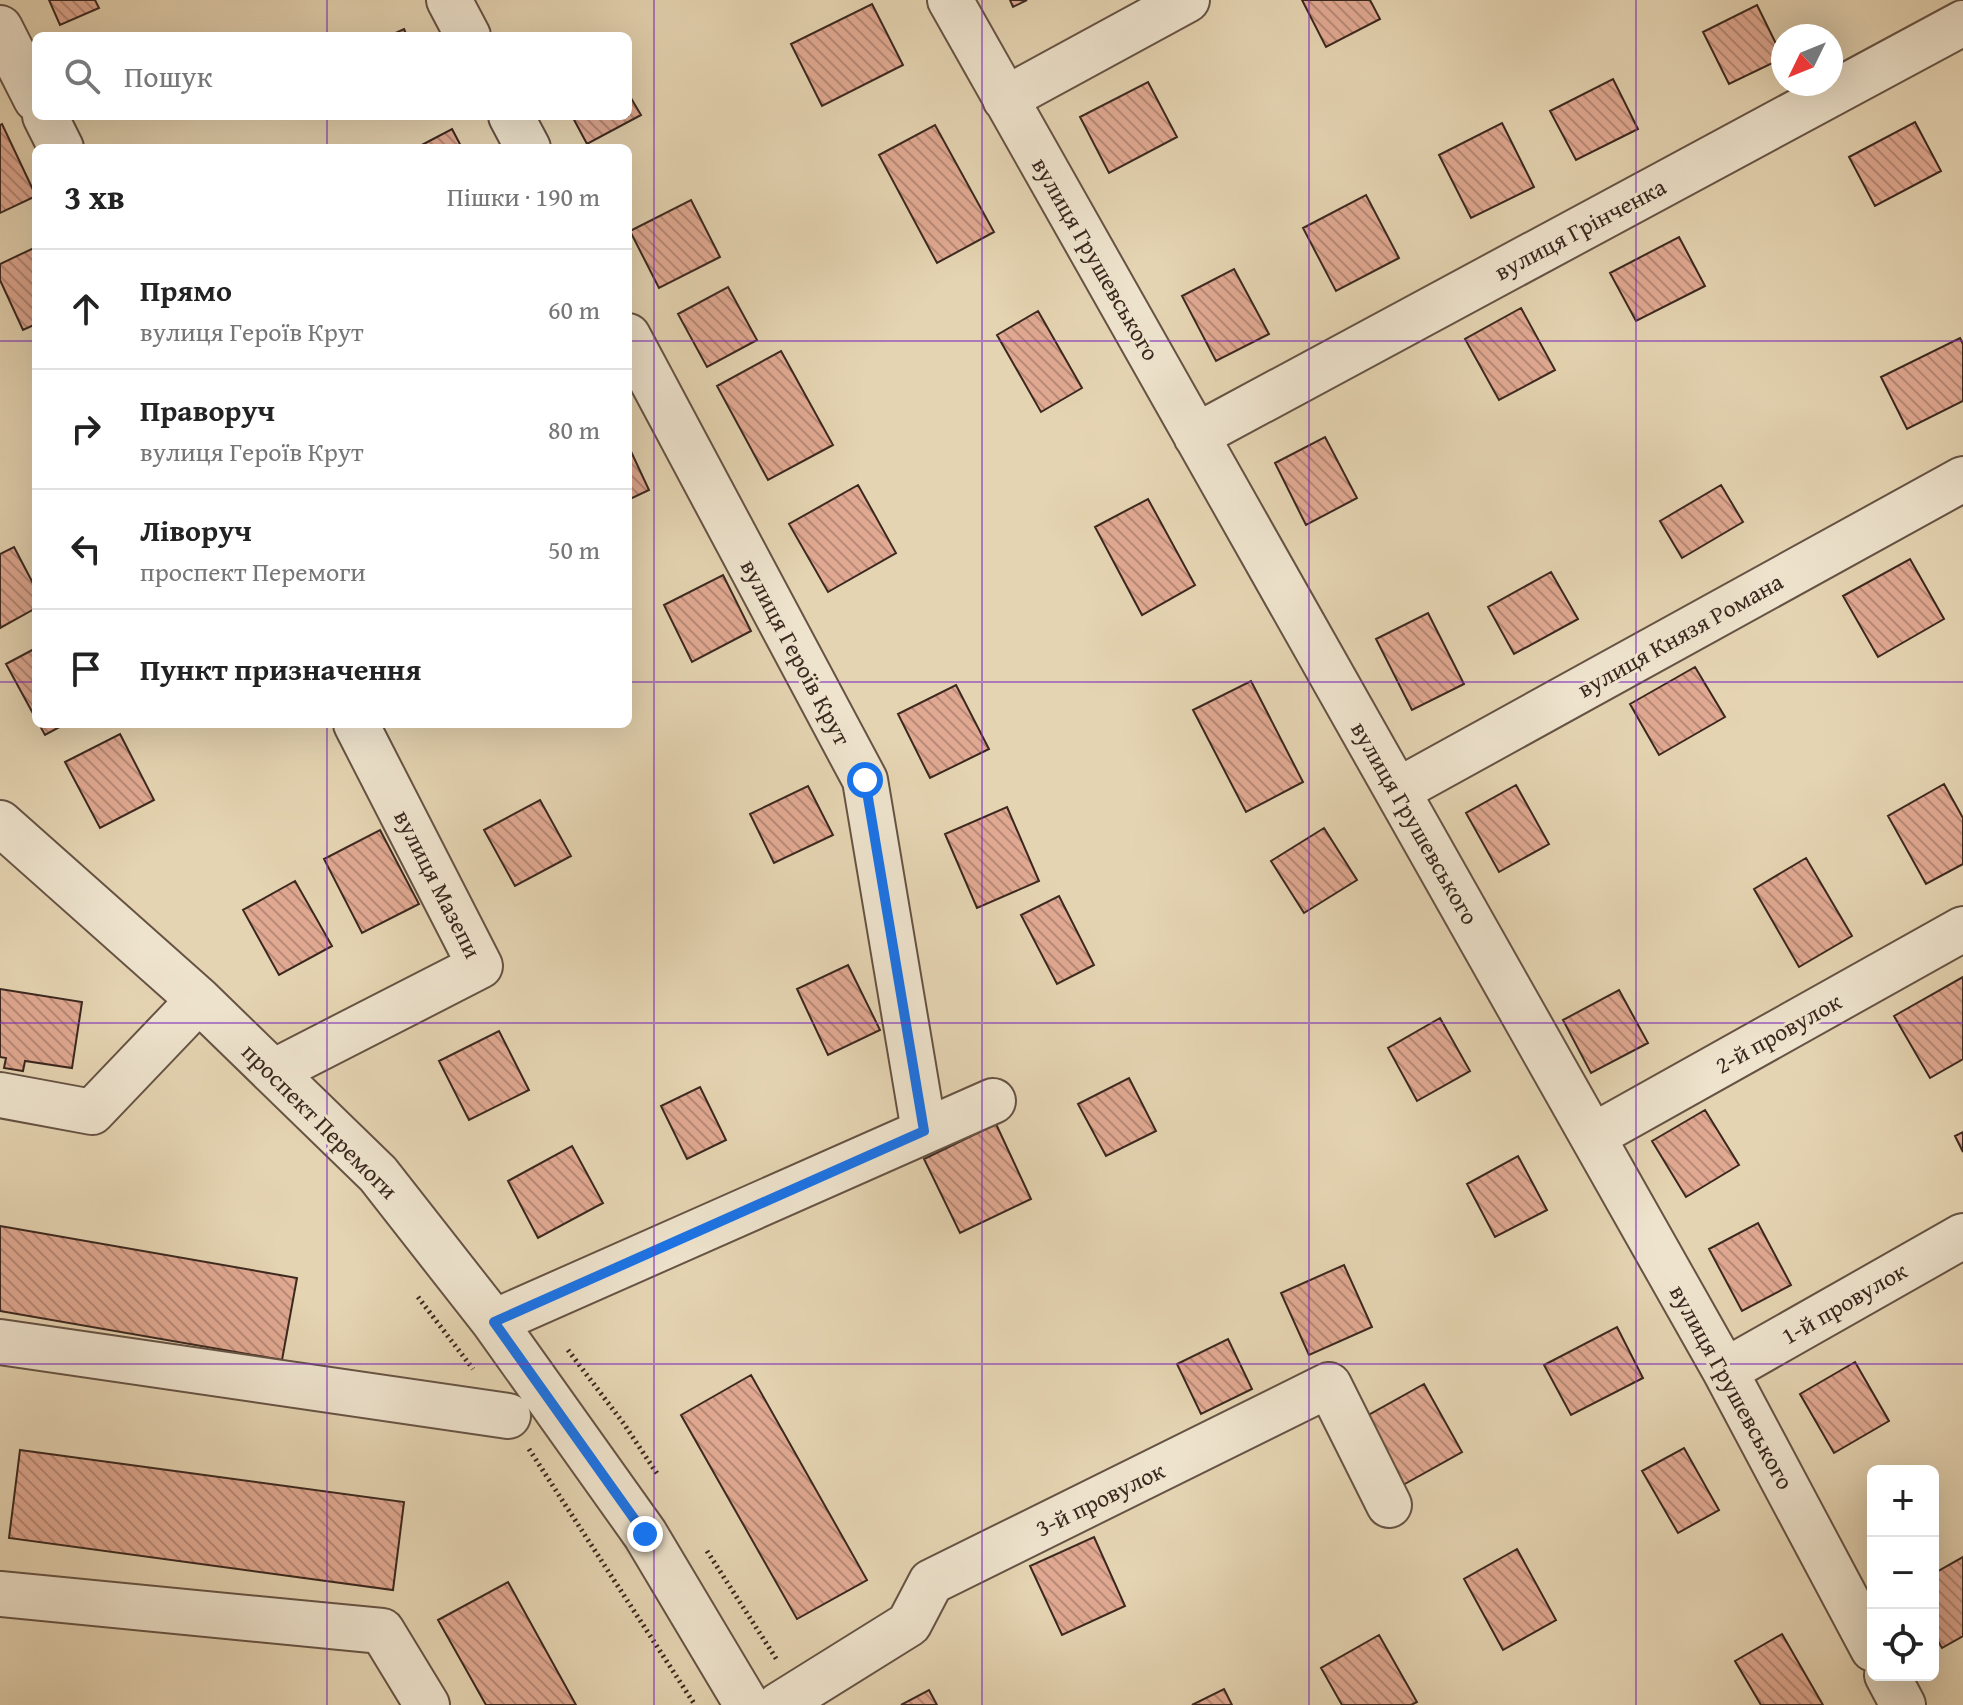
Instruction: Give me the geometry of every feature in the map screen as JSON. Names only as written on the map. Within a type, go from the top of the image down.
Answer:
[{"type":"street","points":[[449,0],[466,32]]},
{"type":"street","name":"вулиця Грушевського","points":[[950,0],[1725,1371],[1867,1638]]},
{"type":"street","points":[[1005,99],[1187,0]]},
{"type":"street","name":"вулиця Грінченка","points":[[1196,436],[1963,23]]},
{"type":"street","points":[[0,28],[32,91]]},
{"type":"street","points":[[47,120],[59,144]]},
{"type":"street","points":[[513,120],[526,144]]},
{"type":"street","name":"вулиця Героїв Крут","points":[[632,343],[865,780],[924,1131]]},
{"type":"street","name":"вулиця Князя Романа","points":[[1397,791],[1963,479]]},
{"type":"street","name":"вулиця Мазепи","points":[[273,1072],[480,966],[358,728]]},
{"type":"street","name":"проспект Перемоги","points":[[1,824],[199,1000],[378,1174],[494,1322],[645,1534],[747,1705]]},
{"type":"street","name":"2-й провулок","points":[[1593,1136],[1963,929]]},
{"type":"street","points":[[0,1095],[92,1112],[199,1000]]},
{"type":"street","points":[[494,1322],[993,1101]]},
{"type":"street","name":"1-й провулок","points":[[1725,1371],[1963,1236]]},
{"type":"street","points":[[0,1342],[508,1416]]},
{"type":"street","name":"3-й провулок","points":[[779,1705],[909,1624],[931,1582],[1329,1385],[1389,1505]]},
{"type":"street","points":[[0,1594],[382,1631],[427,1705]]},
{"type":"street","points":[[1890,1681],[1903,1705]]},
{"type":"path","points":[[414,1292],[508,1416],[695,1705]]},
{"type":"building","points":[[49,0],[95,0],[99,8],[60,25]]},
{"type":"building","points":[[1010,0],[1027,0],[1013,7]]},
{"type":"building","points":[[1302,0],[1370,0],[1380,19],[1326,47]]},
{"type":"building","points":[[872,4],[903,65],[822,106],[791,44]]},
{"type":"building","points":[[1757,5],[1771,34],[1771,64],[1729,84],[1703,32]]},
{"type":"building","points":[[1613,79],[1638,129],[1576,160],[1550,111]]},
{"type":"building","points":[[1148,82],[1177,137],[1109,173],[1080,117]]},
{"type":"building","points":[[632,100],[641,115],[632,120]]},
{"type":"building","points":[[574,120],[632,120],[587,144]]},
{"type":"building","points":[[1915,122],[1941,171],[1875,206],[1849,157]]},
{"type":"building","points":[[1502,123],[1534,187],[1471,218],[1439,155]]},
{"type":"building","points":[[0,125],[32,188],[32,198],[0,213]]},
{"type":"building","points":[[935,125],[994,232],[937,263],[879,155]]},
{"type":"building","points":[[452,129],[460,144],[424,144]]},
{"type":"building","points":[[1366,195],[1399,258],[1336,291],[1303,228]]},
{"type":"building","points":[[691,200],[720,257],[659,288],[632,230]]},
{"type":"building","points":[[1679,237],[1705,286],[1636,321],[1610,273]]},
{"type":"building","points":[[32,249],[32,326],[23,330],[0,280],[0,264]]},
{"type":"building","points":[[1234,269],[1269,334],[1216,361],[1182,296]]},
{"type":"building","points":[[728,287],[757,340],[707,367],[678,314]]},
{"type":"building","points":[[1521,308],[1555,370],[1499,400],[1465,339]]},
{"type":"building","points":[[1038,311],[1082,388],[1041,412],[997,335]]},
{"type":"building","points":[[1960,338],[1963,344],[1963,401],[1907,429],[1881,377]]},
{"type":"building","points":[[781,351],[833,445],[768,480],[717,386]]},
{"type":"building","points":[[1325,437],[1357,498],[1306,525],[1275,463]]},
{"type":"building","points":[[632,454],[649,490],[632,498]]},
{"type":"building","points":[[858,485],[896,553],[828,592],[789,524]]},
{"type":"building","points":[[1721,485],[1743,522],[1682,558],[1660,521]]},
{"type":"building","points":[[1148,499],[1195,585],[1142,615],[1095,527]]},
{"type":"building","points":[[14,547],[32,581],[32,610],[0,628],[0,554]]},
{"type":"building","points":[[1910,559],[1944,619],[1878,657],[1843,596]]},
{"type":"building","points":[[1551,572],[1578,619],[1514,654],[1488,607]]},
{"type":"building","points":[[723,575],[751,631],[692,662],[664,605]]},
{"type":"building","points":[[1428,613],[1464,684],[1412,710],[1376,639]]},
{"type":"building","points":[[32,650],[32,712],[6,664]]},
{"type":"building","points":[[1695,667],[1725,717],[1659,755],[1630,704]]},
{"type":"building","points":[[1251,681],[1303,782],[1246,812],[1193,710]]},
{"type":"building","points":[[956,685],[989,749],[930,778],[898,714]]},
{"type":"building","points":[[41,728],[58,728],[45,735]]},
{"type":"building","points":[[120,734],[154,800],[100,828],[65,762]]},
{"type":"building","points":[[1944,784],[1963,818],[1963,864],[1926,884],[1888,816]]},
{"type":"building","points":[[1516,785],[1549,844],[1499,872],[1466,813]]},
{"type":"building","points":[[808,786],[833,835],[774,863],[750,814]]},
{"type":"building","points":[[540,800],[571,856],[515,886],[484,830]]},
{"type":"building","points":[[1007,807],[1039,881],[977,908],[945,834]]},
{"type":"building","points":[[1324,828],[1357,880],[1304,913],[1271,861]]},
{"type":"building","points":[[380,830],[419,904],[362,933],[324,859]]},
{"type":"building","points":[[1806,858],[1852,936],[1799,967],[1754,889]]},
{"type":"building","points":[[295,881],[332,946],[279,975],[243,910]]},
{"type":"building","points":[[1059,896],[1094,965],[1057,984],[1021,915]]},
{"type":"building","points":[[848,965],[880,1030],[828,1055],[797,989]]},
{"type":"building","points":[[1963,977],[1963,1059],[1930,1078],[1894,1016]]},
{"type":"building","points":[[0,989],[82,1002],[72,1068],[25,1061],[23,1071],[4,1068],[6,1058],[0,1057]]},
{"type":"building","points":[[1619,990],[1648,1043],[1591,1073],[1563,1020]]},
{"type":"building","points":[[1440,1018],[1470,1071],[1417,1101],[1388,1048]]},
{"type":"building","points":[[499,1031],[529,1090],[469,1120],[439,1061]]},
{"type":"building","points":[[1129,1078],[1156,1131],[1106,1156],[1078,1104]]},
{"type":"building","points":[[700,1087],[726,1140],[687,1159],[661,1106]]},
{"type":"building","points":[[1705,1110],[1739,1165],[1686,1197],[1652,1141]]},
{"type":"building","points":[[996,1124],[1031,1199],[960,1233],[924,1159]]},
{"type":"building","points":[[1963,1132],[1963,1152],[1955,1136]]},
{"type":"building","points":[[572,1146],[603,1203],[538,1238],[508,1181]]},
{"type":"building","points":[[1518,1156],[1547,1210],[1495,1237],[1467,1184]]},
{"type":"building","points":[[1758,1223],[1791,1285],[1742,1311],[1709,1249]]},
{"type":"building","points":[[0,1226],[297,1278],[282,1360],[0,1311]]},
{"type":"building","points":[[1344,1265],[1372,1327],[1309,1355],[1281,1293]]},
{"type":"building","points":[[1617,1327],[1643,1378],[1571,1415],[1544,1365]]},
{"type":"building","points":[[1228,1339],[1252,1389],[1201,1414],[1177,1364]]},
{"type":"building","points":[[1855,1362],[1889,1421],[1834,1453],[1800,1394]]},
{"type":"building","points":[[751,1375],[867,1580],[797,1619],[681,1415]]},
{"type":"building","points":[[1424,1384],[1462,1452],[1403,1485],[1365,1417]]},
{"type":"building","points":[[1684,1448],[1719,1510],[1678,1533],[1642,1471]]},
{"type":"building","points":[[20,1450],[404,1502],[393,1590],[9,1538]]},
{"type":"building","points":[[1094,1537],[1125,1606],[1062,1635],[1030,1566]]},
{"type":"building","points":[[1517,1549],[1556,1620],[1503,1650],[1464,1579]]},
{"type":"building","points":[[1963,1557],[1963,1636],[1942,1648],[1939,1643],[1939,1571]]},
{"type":"building","points":[[508,1582],[576,1705],[486,1705],[438,1620]]},
{"type":"building","points":[[1782,1634],[1823,1705],[1761,1705],[1735,1661]]},
{"type":"building","points":[[1379,1635],[1417,1702],[1411,1705],[1342,1705],[1321,1668]]},
{"type":"building","points":[[1224,1689],[1232,1705],[1192,1705]]},
{"type":"building","points":[[929,1690],[937,1705],[901,1705]]},
{"type":"route","points":[[645,1534],[494,1322],[924,1131],[865,780]]}]
